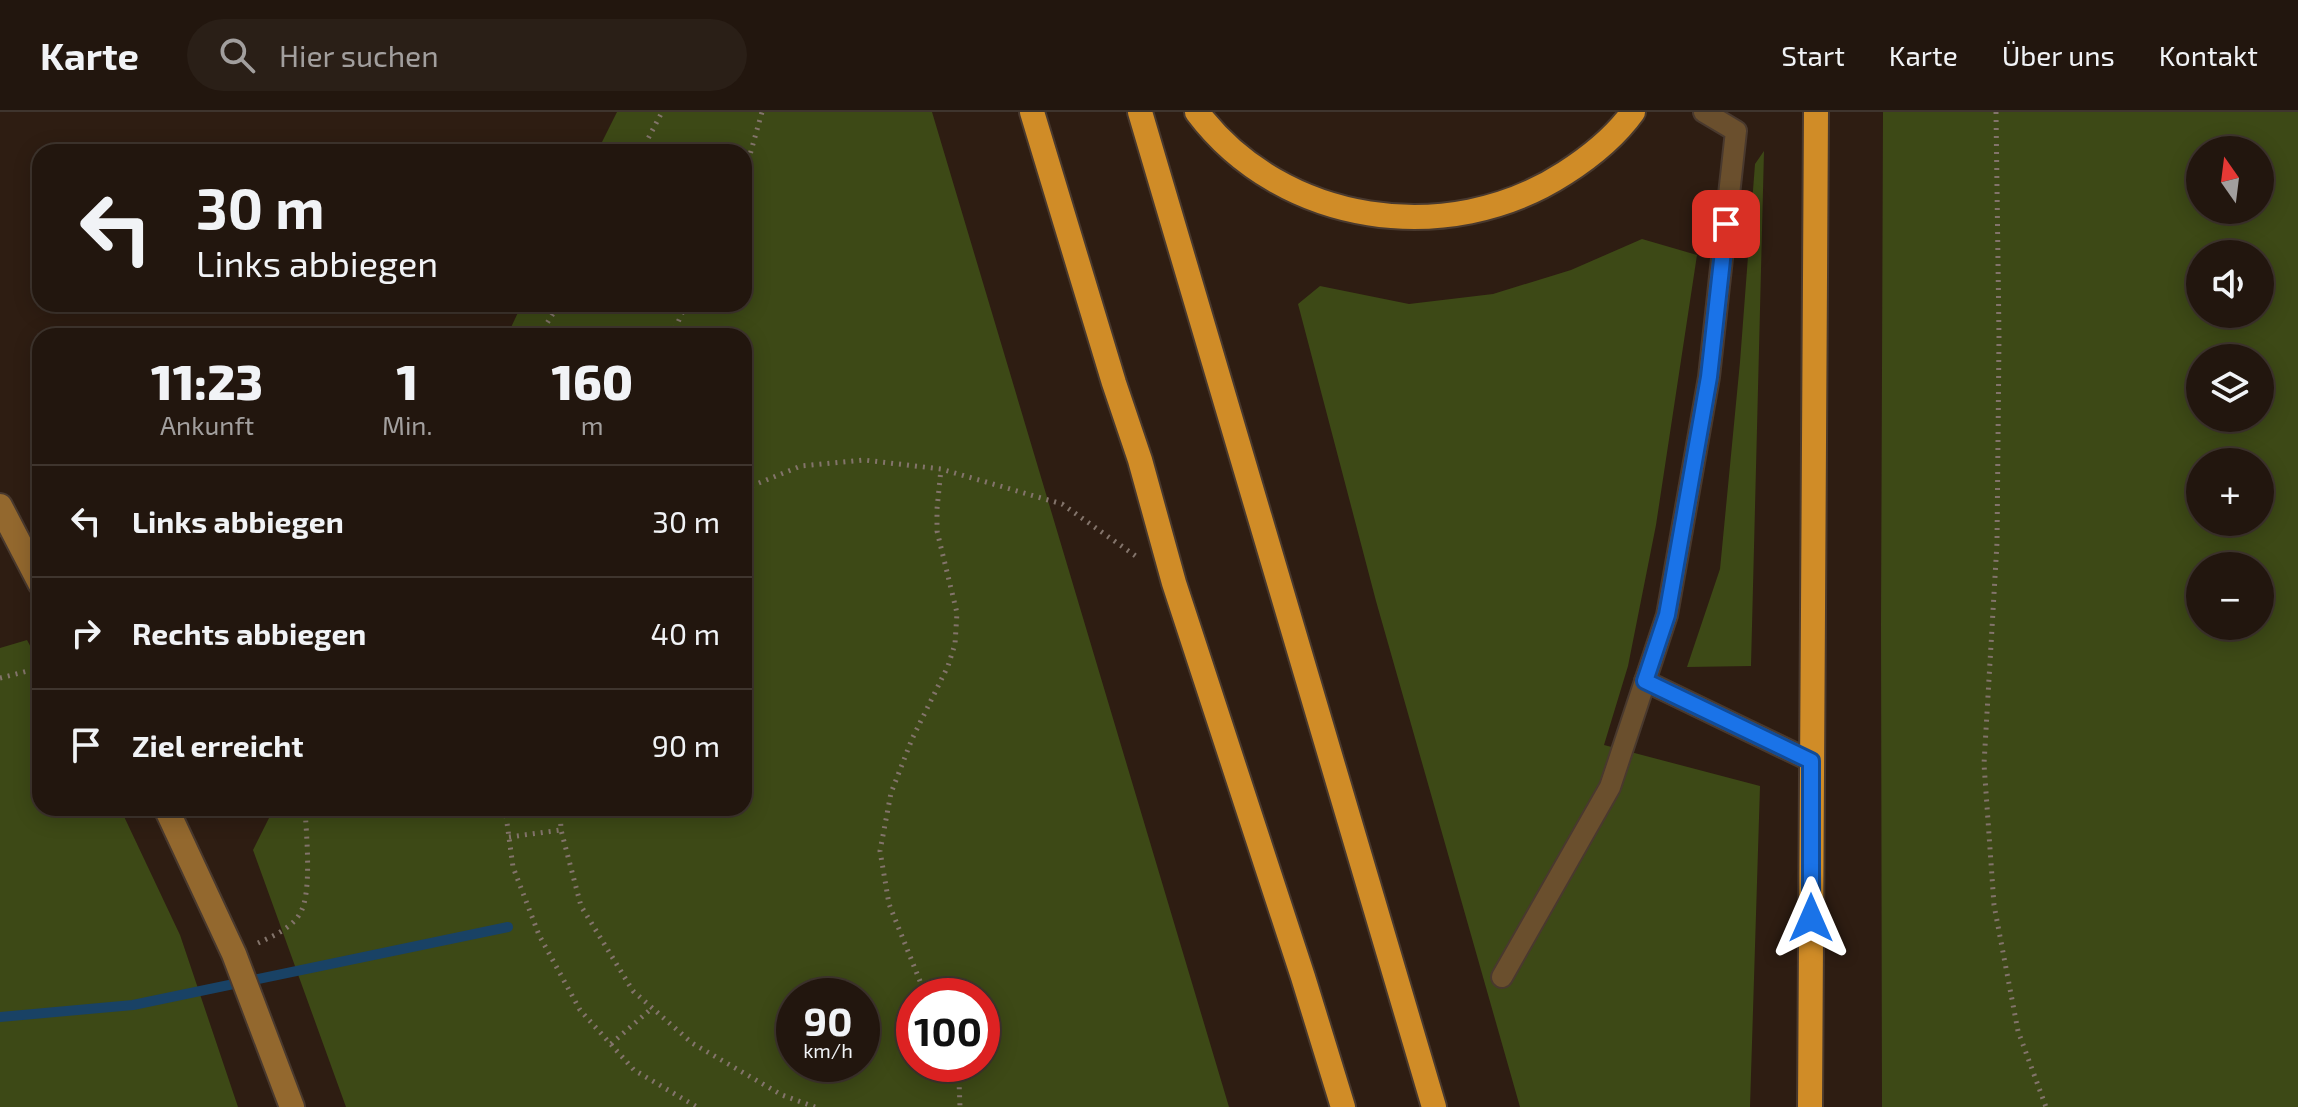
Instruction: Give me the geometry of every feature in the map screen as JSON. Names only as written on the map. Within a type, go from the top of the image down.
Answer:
[{"type":"highway","points":[[1032,112],[1140,460],[1174,583],[1343,1107]]},
{"type":"highway","points":[[1140,112],[1434,1107]]},
{"type":"highway","points":[[1197,112],[1209,128],[1248,163],[1292,190],[1340,208],[1391,217],[1443,217],[1494,207],[1542,188],[1586,159],[1633,112]]},
{"type":"highway","points":[[1810,1107],[1816,112]]},
{"type":"main road","points":[[0,506],[32,568]]},
{"type":"main road","points":[[170,816],[234,954],[292,1107]]},
{"type":"lane","points":[[1502,977],[1610,787],[1667,615],[1709,377],[1736,131],[1704,112]]},
{"type":"lane","points":[[1645,681],[1811,761]]},
{"type":"path","points":[[645,144],[662,112]]},
{"type":"path","points":[[752,148],[762,112]]},
{"type":"path","points":[[1996,112],[1999,337],[1997,543],[1984,764],[1994,905],[2018,1031],[2046,1107]]},
{"type":"path","points":[[752,486],[801,466],[848,461],[941,469],[1062,504],[1174,583]]},
{"type":"path","points":[[919,978],[889,904],[880,851],[891,793],[955,644],[957,613],[937,531],[941,469]]},
{"type":"path","points":[[0,678],[32,670]]},
{"type":"path","points":[[234,954],[279,934],[301,914],[307,883],[305,816]]},
{"type":"path","points":[[506,816],[513,867],[539,935],[580,1010],[634,1070],[697,1107]]},
{"type":"path","points":[[560,816],[561,830],[581,906],[633,991],[692,1043],[782,1095],[815,1107]]},
{"type":"path","points":[[509,837],[561,830]]},
{"type":"path","points":[[611,1044],[652,1008]]},
{"type":"path","points":[[959,1082],[960,1107]]},
{"type":"green space","points":[[617,112],[932,112],[1229,1107],[346,1107],[253,850],[270,816],[752,816],[752,328],[511,328],[518,312],[752,312],[752,144],[601,144]]},
{"type":"green space","points":[[1883,112],[2298,112],[2298,1107],[1882,1107]]},
{"type":"green space","points":[[1764,151],[1751,666],[1687,667],[1720,569],[1755,164]]},
{"type":"green space","points":[[1642,239],[1697,255],[1656,525],[1628,666],[1604,745],[1760,786],[1750,1107],[1520,1107],[1376,601],[1298,304],[1320,286],[1409,304],[1493,294],[1571,270]]},
{"type":"green space","points":[[27,640],[32,649],[32,816],[124,816],[180,935],[238,1107],[0,1107],[0,648]]},
{"type":"waterway","points":[[0,1017],[133,1005],[508,927]]},
{"type":"route","points":[[1726,224],[1709,377],[1667,615],[1645,681],[1811,761],[1811,918]]}]
